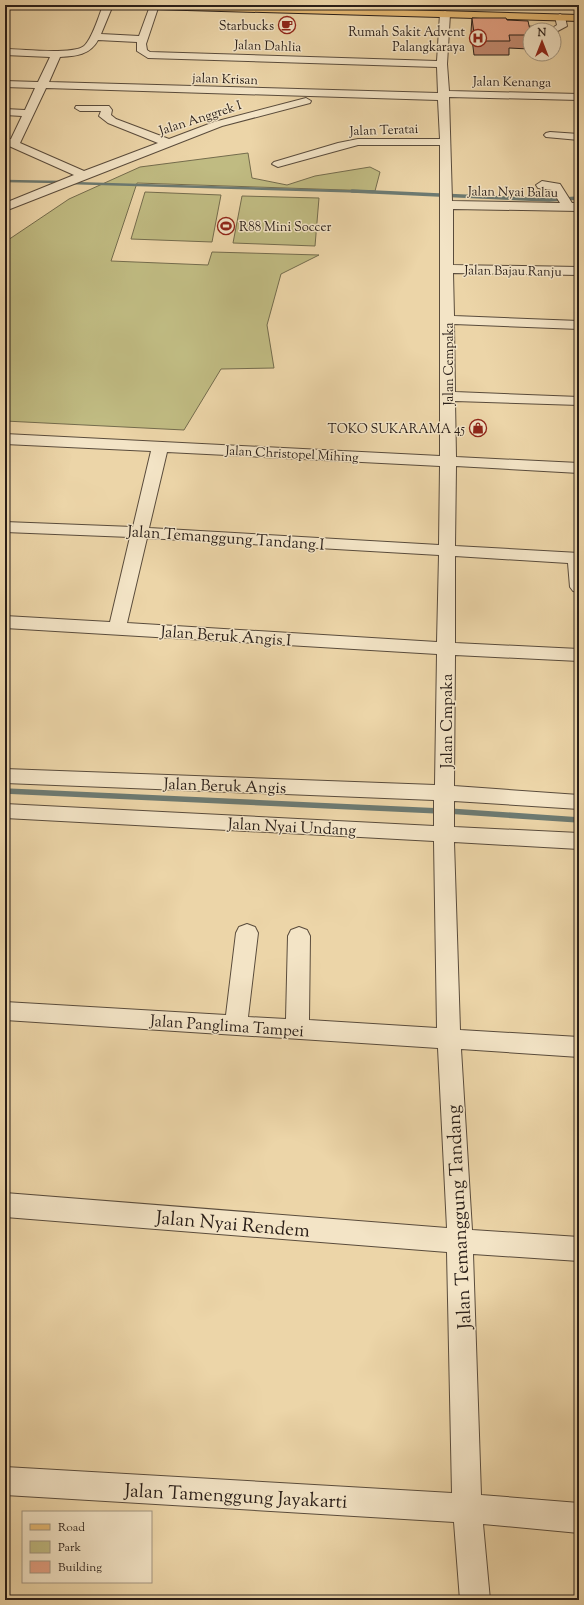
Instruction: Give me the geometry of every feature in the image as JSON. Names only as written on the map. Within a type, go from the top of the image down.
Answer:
[{"type":"main road","points":[[117,5],[445,11]]},
{"type":"main road","points":[[325,5],[528,14],[579,18]]},
{"type":"main road","points":[[528,14],[579,12]]},
{"type":"street","points":[[5,52],[57,53],[84,51],[88,48],[94,37],[108,5]]},
{"type":"street","points":[[94,37],[144,39],[155,6]]},
{"type":"street","name":"Jalan Cempaka","points":[[445,11],[442,64],[446,142],[448,396],[446,649]]},
{"type":"street","points":[[560,17],[561,22]]},
{"type":"street","points":[[516,30],[522,30]]},
{"type":"street","name":"Jalan Dahlia","points":[[144,39],[141,49],[143,53],[171,60],[442,64]]},
{"type":"street","points":[[7,143],[16,140],[57,53]]},
{"type":"street","points":[[163,90],[166,76]]},
{"type":"street","name":"jalan Krisan","points":[[5,84],[163,90],[251,104],[337,95],[444,96]]},
{"type":"street","name":"Jalan Anggrek I","points":[[5,207],[167,142],[218,124],[251,104],[337,95]]},
{"type":"street","name":"Jalan Kenanga","points":[[444,96],[579,97]]},
{"type":"street","points":[[80,108],[105,108],[107,110],[105,116],[112,121],[167,142]]},
{"type":"street","points":[[5,112],[28,113]]},
{"type":"street","points":[[550,136],[579,137]]},
{"type":"street","name":"Jalan Teratai","points":[[278,164],[342,145],[358,142],[446,142]]},
{"type":"street","points":[[7,143],[79,177]]},
{"type":"street","points":[[542,185],[556,187],[570,205]]},
{"type":"street","name":"Jalan Nyai Balau","points":[[446,200],[570,205]]},
{"type":"street","name":"Jalan Bajau Ranju","points":[[447,269],[579,271]]},
{"type":"street","points":[[447,320],[579,325]]},
{"type":"street","points":[[448,396],[579,401]]},
{"type":"street","name":"Jalan Christopel Mihing","points":[[5,439],[579,468]]},
{"type":"street","points":[[117,628],[160,447]]},
{"type":"street","name":"Jalan Temanggung Tandang I","points":[[5,527],[140,531],[447,552],[577,558]]},
{"type":"street","points":[[577,558],[579,587]]},
{"type":"street","name":"Jalan Beruk Angis I","points":[[5,622],[446,649],[579,655]]},
{"type":"street","name":"Jalan Cmpaka","points":[[444,831],[446,649]]},
{"type":"street","name":"Jalan Beruk Angis","points":[[5,776],[579,802]]},
{"type":"street","name":"Jalan Nyai Undang","points":[[5,811],[444,831],[579,841]]},
{"type":"street","name":"Jalan Temanggung Tandang","points":[[444,831],[449,1038],[460,1241],[467,1508],[475,1600]]},
{"type":"street","points":[[236,1025],[247,933]]},
{"type":"street","points":[[297,1030],[299,936]]},
{"type":"street","name":"Jalan Panglima Tampei","points":[[5,1011],[579,1047]]},
{"type":"street","name":"Jalan Nyai Rendem","points":[[5,1205],[579,1249]]},
{"type":"street","name":"Jalan Tamenggung Jayakarti","points":[[5,1481],[467,1508],[579,1518]]},
{"type":"green space","points":[[248,153],[252,178],[287,185],[315,176],[370,167],[380,172],[375,191],[137,183],[111,261],[208,265],[212,252],[319,255],[281,274],[267,325],[274,368],[221,369],[184,430],[5,421],[5,242],[69,199],[140,167]]},
{"type":"green space","points":[[145,192],[221,195],[212,242],[131,239]]},
{"type":"green space","points":[[242,196],[319,198],[315,246],[233,243]]},
{"type":"building","points":[[472,18],[506,18],[507,20],[528,21],[522,22],[522,35],[509,35],[510,41],[475,41]]},
{"type":"waterway","points":[[5,181],[62,182]]},
{"type":"waterway","points":[[70,183],[373,192]]},
{"type":"waterway","points":[[352,191],[549,200],[579,198]]},
{"type":"waterway","points":[[5,791],[440,811]]},
{"type":"waterway","points":[[448,811],[579,820]]},
{"type":"place","name":"Starbucks","points":[[287,25]]},
{"type":"place","name":"Rumah Sakit Advent Palangkaraya","points":[[478,38]]},
{"type":"place","name":"R88 Mini Soccer","points":[[226,226]]},
{"type":"place","name":"TOKO SUKARAMA 45","points":[[478,428]]}]
